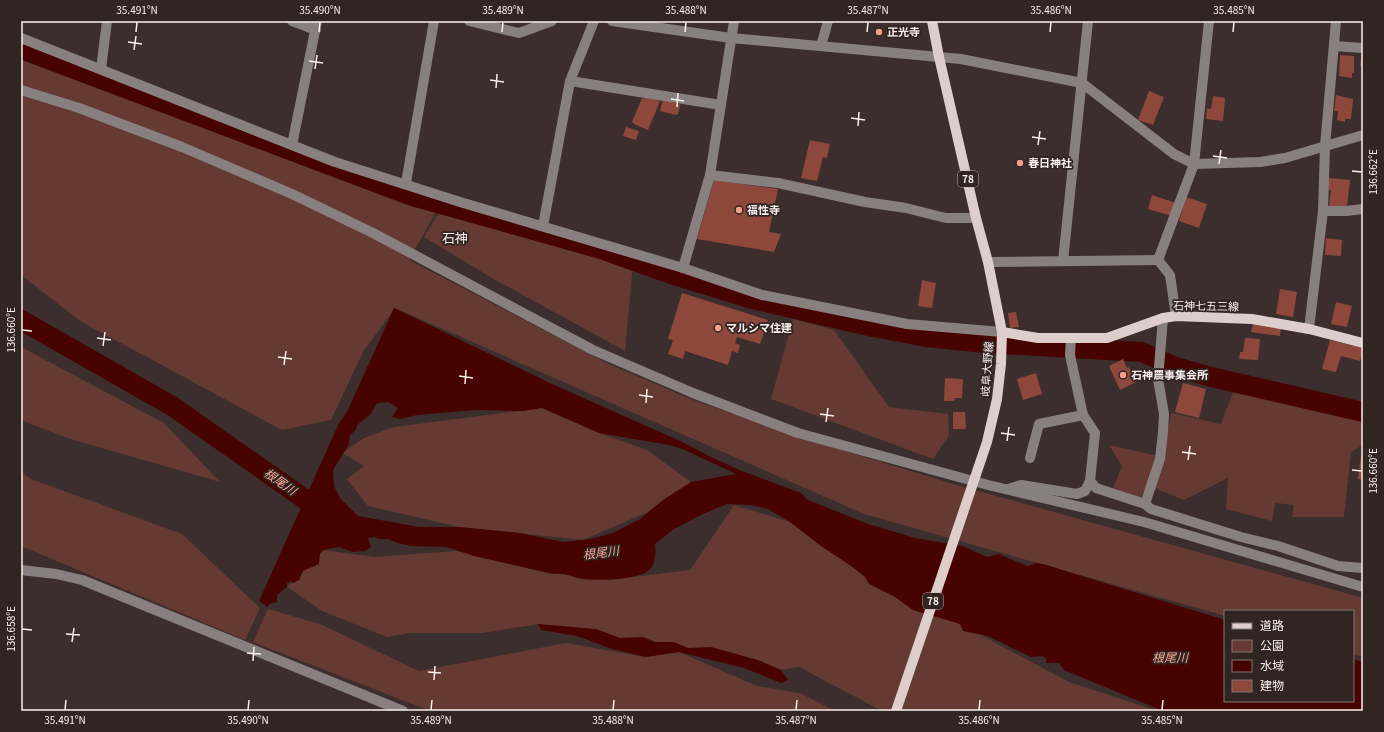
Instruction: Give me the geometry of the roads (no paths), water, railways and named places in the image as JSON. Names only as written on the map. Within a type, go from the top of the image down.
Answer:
[{"type":"main road","name":"岐阜大野線","points":[[896,711],[987,442],[997,399],[1002,352],[1002,334],[988,262],[976,218],[932,21]]},
{"type":"main road","name":"石神七五三線","points":[[1002,334],[1071,340],[1107,338],[1163,318],[1176,316],[1252,319],[1310,329],[1363,342]]},
{"type":"street","points":[[101,69],[107,21]]},
{"type":"street","points":[[292,21],[317,25],[292,145]]},
{"type":"street","points":[[406,184],[434,21]]},
{"type":"street","points":[[469,21],[519,33],[552,21]]},
{"type":"street","points":[[543,226],[570,81],[594,21]]},
{"type":"street","points":[[612,21],[731,38],[962,59],[1082,83],[1174,154],[1194,164],[1260,162],[1285,158],[1363,135]]},
{"type":"street","points":[[683,268],[710,175],[734,21]]},
{"type":"street","points":[[821,46],[828,21]]},
{"type":"street","points":[[1063,262],[1088,21]]},
{"type":"street","points":[[1158,260],[1194,164],[1209,21]]},
{"type":"street","points":[[1310,329],[1323,211],[1324,146],[1336,21]]},
{"type":"street","points":[[21,38],[336,162],[460,202],[683,268],[762,296],[907,324],[1002,334]]},
{"type":"street","points":[[1334,46],[1363,48]]},
{"type":"street","points":[[570,81],[721,105]]},
{"type":"street","points":[[21,90],[79,108],[182,147],[292,194],[373,233],[592,350],[693,393],[798,433],[973,480],[1144,522],[1363,587]]},
{"type":"street","points":[[710,175],[778,183],[865,202],[906,208],[946,218],[976,218]]},
{"type":"street","points":[[1323,211],[1363,209]]},
{"type":"street","points":[[988,262],[1158,260]]},
{"type":"street","points":[[1158,260],[1170,275],[1176,316]]},
{"type":"street","points":[[1145,504],[1160,459],[1163,432],[1164,414],[1158,379],[1163,318]]},
{"type":"street","points":[[1008,489],[1022,484],[1077,494],[1085,491],[1090,481],[1095,433],[1083,415],[1070,355],[1071,340]]},
{"type":"street","points":[[1030,458],[1039,424],[1083,415]]},
{"type":"street","points":[[1090,481],[1096,488],[1145,504],[1151,509],[1241,537],[1278,546],[1338,566],[1363,568]]},
{"type":"street","points":[[21,570],[56,574],[82,580],[403,711]]},
{"type":"water","points":[[394,308],[552,384],[680,441],[717,460],[801,493],[808,500],[868,524],[915,538],[962,546],[987,557],[999,554],[1027,566],[1037,563],[1043,564],[1224,620],[1224,702],[1354,702],[1354,659],[1363,662],[1363,711],[1163,711],[1064,670],[1059,663],[1046,663],[1046,658],[1042,656],[1031,657],[988,636],[963,631],[960,624],[913,610],[895,597],[869,584],[865,577],[851,566],[821,546],[790,522],[768,509],[750,505],[727,504],[674,529],[655,544],[656,551],[654,563],[651,568],[639,575],[619,579],[583,579],[553,574],[474,556],[447,547],[412,546],[397,543],[388,539],[379,539],[374,537],[368,538],[371,547],[365,551],[353,552],[338,547],[324,550],[320,553],[319,564],[303,571],[299,580],[293,583],[291,581],[287,583],[287,587],[277,595],[277,602],[271,603],[267,607],[259,601],[339,423],[347,412]],"holes":[[[388,402],[398,408],[392,417],[400,419],[417,415],[475,410],[523,411],[542,408],[599,433],[669,445],[685,450],[736,474],[691,482],[663,500],[640,519],[613,533],[591,539],[563,542],[520,533],[459,527],[419,527],[358,516],[340,498],[334,486],[333,470],[349,444],[350,435],[356,430],[357,425],[370,415],[377,403]]]},
{"type":"water","points":[[538,624],[596,629],[620,638],[643,637],[655,642],[674,642],[688,648],[711,647],[758,660],[781,670],[788,680],[781,683],[744,668],[679,652],[646,657],[612,649],[577,636],[541,630]]},
{"type":"waterway","points":[[21,49],[409,195],[601,249],[674,275],[752,299],[873,327],[926,337],[985,343],[1142,352],[1173,366],[1211,377],[1363,412]]},
{"type":"waterway","name":"根尾川","points":[[21,320],[172,406],[326,514]]},
{"type":"place","name":"正光寺","points":[[879,32]]},
{"type":"place","name":"春日神社","points":[[1020,163]]},
{"type":"place","name":"福性寺","points":[[739,210]]},
{"type":"place","name":"マルシマ住建","points":[[718,328]]},
{"type":"place","name":"石神農事集会所","points":[[1123,375]]},
{"type":"district","name":"石神","points":[[455,238]]}]
